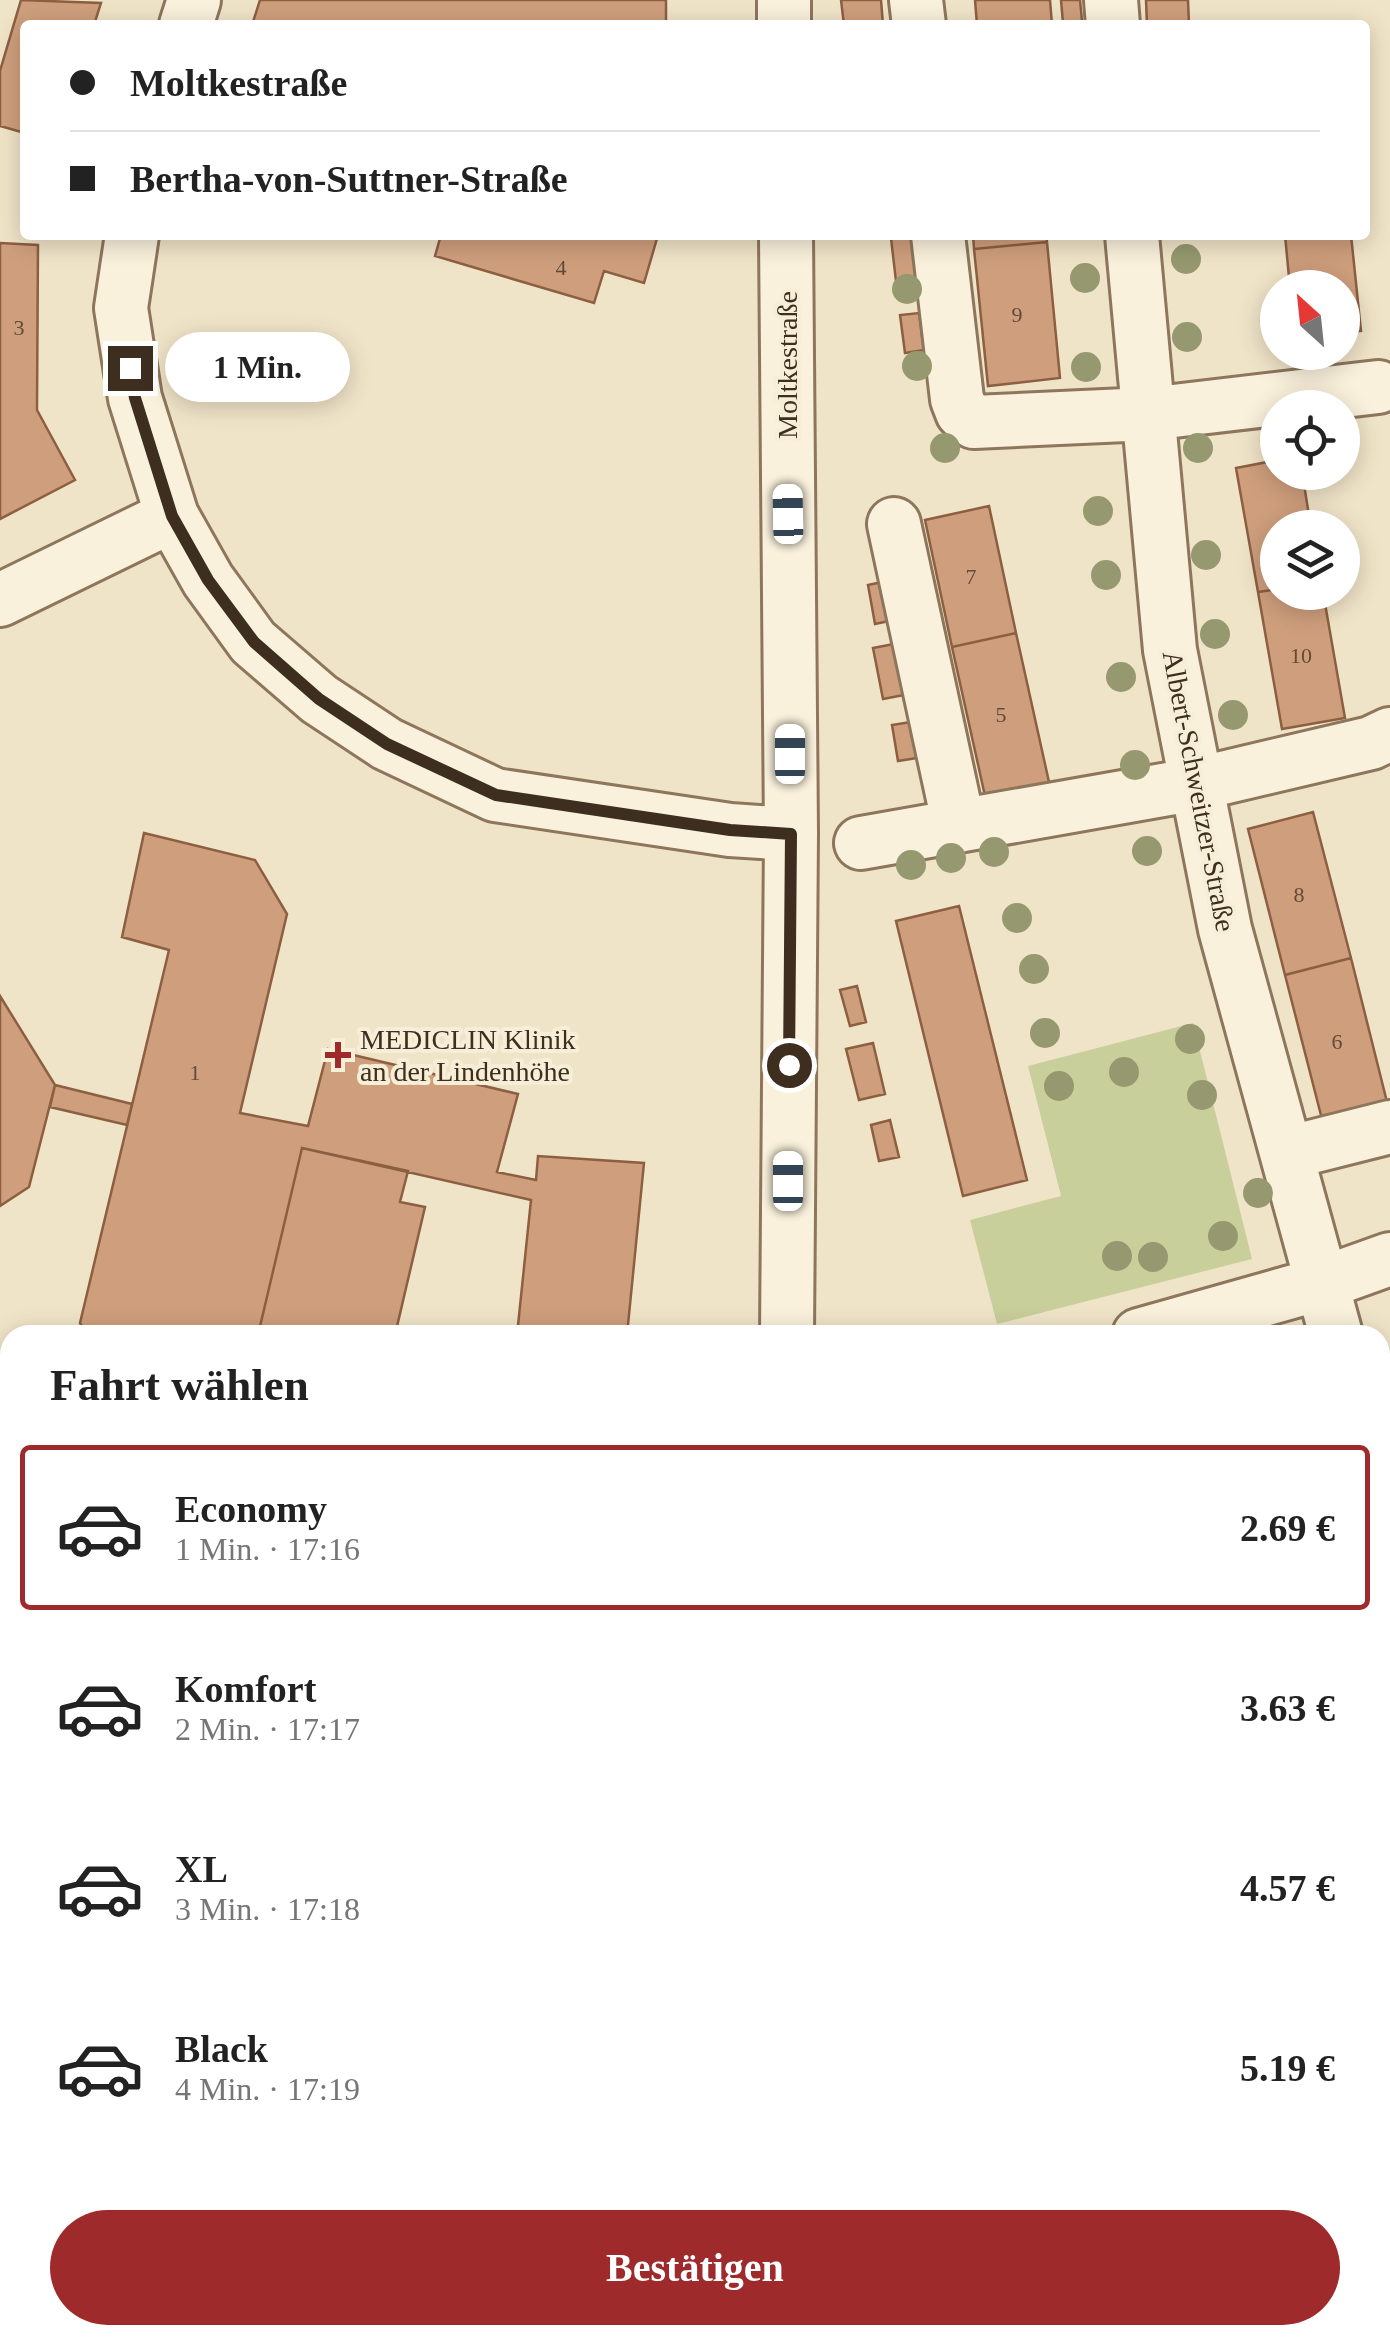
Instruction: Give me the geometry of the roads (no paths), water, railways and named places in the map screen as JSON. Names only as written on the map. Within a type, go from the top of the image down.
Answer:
[{"type":"street","points":[[131,240],[121,308],[135,398],[172,516],[208,580],[254,642],[319,699],[387,744],[496,795],[730,830],[791,834]]},
{"type":"street","name":"Moltkestraße","points":[[786,240],[791,834],[787,1325]]},
{"type":"street","points":[[939,240],[956,399],[962,412],[974,422],[1148,414],[1378,386]]},
{"type":"street","name":"Albert-Schweitzer-Straße","points":[[1132,240],[1170,650],[1225,929],[1333,1325]]},
{"type":"street","points":[[0,600],[172,516]]},
{"type":"street","points":[[894,524],[960,826]]},
{"type":"street","points":[[861,844],[1196,784],[1371,742],[1390,734]]},
{"type":"street","points":[[1287,1153],[1390,1127]]},
{"type":"street","points":[[1175,1325],[1323,1284],[1390,1259]]},
{"type":"place","name":"MEDICLIN Klinik an der Lindenhöhe","points":[[338,1055]]}]
